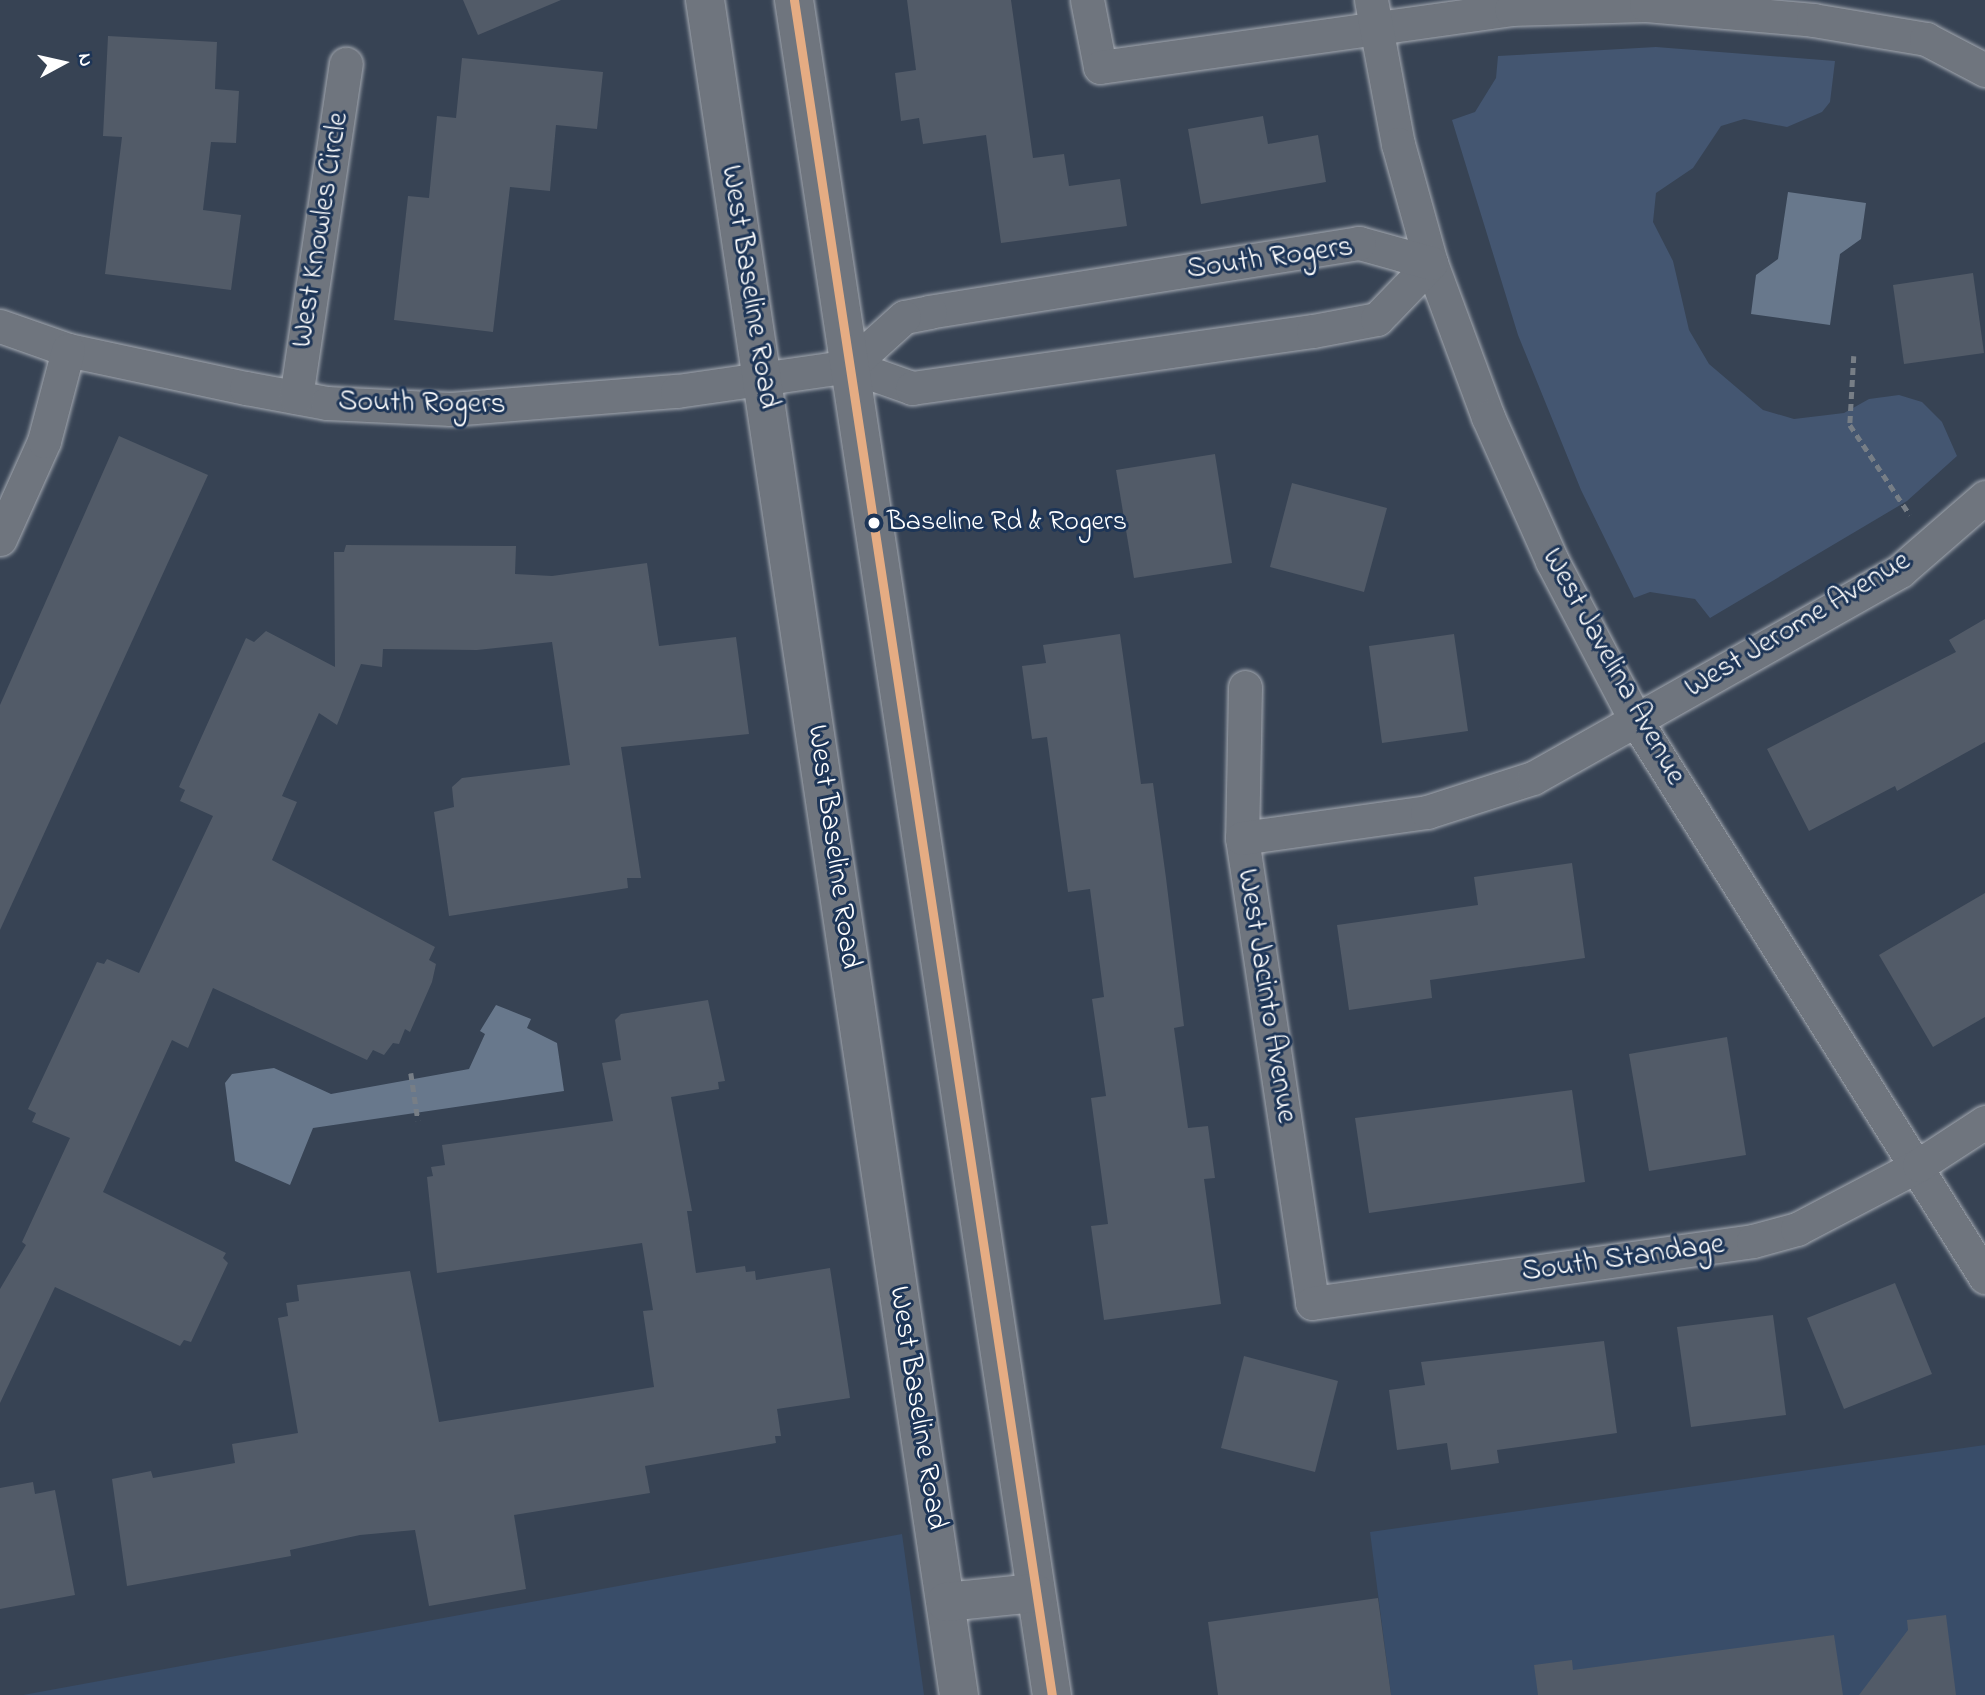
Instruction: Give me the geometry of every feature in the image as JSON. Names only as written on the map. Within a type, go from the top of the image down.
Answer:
[{"type":"main road","name":"West Baseline Road","points":[[705,0],[959,1695]]},
{"type":"main road","points":[[794,0],[1052,1695]]},
{"type":"main road","points":[[946,1602],[1035,1592]]},
{"type":"street","points":[[1087,0],[1100,67],[1373,14],[1646,5],[1813,20],[1926,39],[1985,70]]},
{"type":"street","name":"West Javelina Avenue","points":[[1373,14],[1431,263],[1488,417],[1547,550],[1636,719],[1919,1165],[1985,1277]]},
{"type":"street","name":"West Knowles Circle","points":[[296,397],[346,64]]},
{"type":"street","name":"South Rogers","points":[[0,326],[68,350],[296,397],[451,409],[763,379],[850,366],[912,388],[1313,331],[1377,319],[1431,263],[1359,243],[930,312],[904,317],[850,366]]},
{"type":"street","points":[[0,539],[44,441],[68,350]]},
{"type":"street","name":"West Jerome Avenue","points":[[1242,838],[1427,812],[1533,778],[1899,571],[1985,497]]},
{"type":"street","name":"West Jacinto Avenue","points":[[1245,687],[1242,838],[1312,1303]]},
{"type":"street","name":"South Standage","points":[[1312,1303],[1753,1241],[1797,1229],[1919,1165],[1985,1122]]},
{"type":"path","points":[[1854,356],[1850,425],[1930,544]]},
{"type":"path","points":[[411,1073],[418,1120]]},
{"type":"shaded area","points":[[1656,47],[1835,61],[1830,102],[1822,112],[1787,127],[1744,119],[1721,126],[1693,168],[1656,193],[1653,222],[1673,261],[1689,330],[1709,364],[1763,410],[1794,419],[1844,413],[1869,399],[1899,395],[1922,402],[1942,422],[1957,456],[1907,501],[1710,618],[1695,599],[1650,592],[1634,598],[1581,490],[1518,335],[1452,120],[1475,112],[1496,78],[1498,56]]},
{"type":"shaded area","points":[[1788,192],[1866,203],[1861,239],[1840,254],[1830,325],[1751,314],[1756,275],[1778,259]]},
{"type":"shaded area","points":[[496,1005],[531,1019],[527,1028],[557,1043],[564,1091],[313,1128],[290,1185],[235,1161],[225,1083],[232,1074],[274,1068],[331,1094],[469,1069],[485,1034],[480,1031]]},
{"type":"shaded area","points":[[1985,1445],[1985,1695],[1391,1695],[1370,1532]]},
{"type":"shaded area","points":[[902,1534],[924,1695],[23,1695]]},
{"type":"building","points":[[463,0],[561,0],[478,35]]},
{"type":"building","points":[[907,0],[1011,0],[1033,158],[1064,154],[1069,186],[1120,179],[1127,226],[1001,243],[986,135],[923,144],[919,118],[901,121],[895,73],[916,70]]},
{"type":"building","points":[[108,36],[217,42],[215,89],[239,91],[236,143],[211,142],[203,210],[241,215],[231,290],[105,274],[122,137],[103,136]]},
{"type":"building","points":[[462,58],[603,72],[597,129],[556,125],[550,191],[510,187],[493,332],[394,320],[408,196],[429,198],[437,116],[456,118]]},
{"type":"building","points":[[1263,116],[1268,144],[1318,135],[1326,182],[1201,204],[1188,129]]},
{"type":"building","points":[[1973,273],[1984,353],[1904,364],[1893,285]]},
{"type":"building","points":[[119,436],[208,475],[0,930],[0,705]]},
{"type":"building","points":[[1215,454],[1232,563],[1134,578],[1116,470]]},
{"type":"building","points":[[1292,483],[1387,508],[1364,592],[1270,567]]},
{"type":"building","points":[[346,545],[516,546],[515,574],[552,576],[647,563],[659,646],[736,637],[749,734],[621,747],[641,878],[627,878],[628,888],[449,916],[434,812],[454,807],[452,787],[462,778],[570,765],[552,642],[477,650],[383,649],[382,667],[361,664],[337,725],[319,713],[282,796],[297,802],[272,860],[435,947],[429,960],[436,964],[432,982],[410,1032],[405,1029],[399,1044],[393,1043],[384,1055],[373,1050],[367,1060],[213,988],[188,1048],[172,1040],[103,1192],[226,1253],[223,1258],[228,1263],[191,1342],[184,1340],[180,1346],[55,1287],[0,1403],[0,1289],[26,1245],[22,1242],[70,1138],[32,1122],[36,1113],[28,1109],[97,962],[104,964],[107,959],[139,973],[213,816],[180,801],[185,790],[179,787],[246,638],[254,642],[266,631],[335,667],[334,552],[344,552]]},
{"type":"building","points":[[1985,619],[1985,742],[1897,791],[1895,786],[1809,831],[1767,749],[1956,652],[1949,640]]},
{"type":"building","points":[[1120,634],[1141,784],[1153,783],[1184,1026],[1174,1028],[1188,1128],[1208,1126],[1215,1178],[1204,1179],[1221,1304],[1104,1320],[1091,1226],[1108,1224],[1091,1098],[1106,1096],[1092,999],[1104,997],[1090,889],[1068,892],[1047,737],[1032,739],[1022,666],[1046,663],[1043,645]]},
{"type":"building","points":[[1454,634],[1468,731],[1382,743],[1369,646]]},
{"type":"building","points":[[1572,863],[1585,958],[1430,980],[1432,998],[1349,1010],[1337,925],[1478,905],[1474,877]]},
{"type":"building","points":[[1985,893],[1985,1017],[1933,1047],[1879,955]]},
{"type":"building","points":[[708,1000],[725,1081],[718,1082],[719,1089],[671,1097],[692,1211],[687,1211],[696,1273],[745,1266],[746,1272],[755,1271],[756,1280],[830,1268],[850,1398],[777,1409],[781,1436],[775,1436],[776,1443],[645,1466],[650,1493],[514,1515],[526,1589],[429,1606],[415,1530],[360,1535],[290,1550],[291,1556],[127,1586],[112,1479],[151,1471],[153,1478],[235,1463],[232,1444],[298,1433],[278,1318],[288,1316],[286,1303],[299,1301],[297,1285],[410,1271],[439,1422],[654,1387],[643,1311],[653,1310],[642,1243],[437,1273],[427,1177],[433,1176],[431,1167],[445,1165],[442,1145],[613,1121],[602,1063],[621,1060],[615,1020],[621,1014]]},
{"type":"building","points":[[1727,1037],[1746,1155],[1649,1171],[1629,1054]]},
{"type":"building","points":[[1572,1090],[1585,1182],[1369,1213],[1355,1118]]},
{"type":"building","points":[[1895,1283],[1932,1374],[1844,1409],[1807,1318]]},
{"type":"building","points":[[1773,1315],[1786,1415],[1691,1427],[1677,1327]]},
{"type":"building","points":[[1604,1341],[1617,1433],[1497,1450],[1499,1463],[1451,1470],[1447,1443],[1397,1450],[1389,1390],[1425,1385],[1421,1362]]},
{"type":"building","points":[[1244,1356],[1338,1381],[1315,1472],[1221,1448]]},
{"type":"building","points":[[33,1482],[35,1494],[55,1490],[75,1595],[0,1609],[0,1488]]},
{"type":"building","points":[[1378,1598],[1391,1695],[1218,1695],[1208,1622]]},
{"type":"building","points":[[1946,1615],[1956,1695],[1859,1695],[1908,1630],[1907,1620]]},
{"type":"building","points":[[1834,1635],[1843,1695],[1538,1695],[1534,1665],[1572,1660],[1573,1670]]},
{"type":"transit line","points":[[794,0],[1052,1695]]},
{"type":"place","name":"Baseline Rd & Rogers","points":[[874,523]]}]
